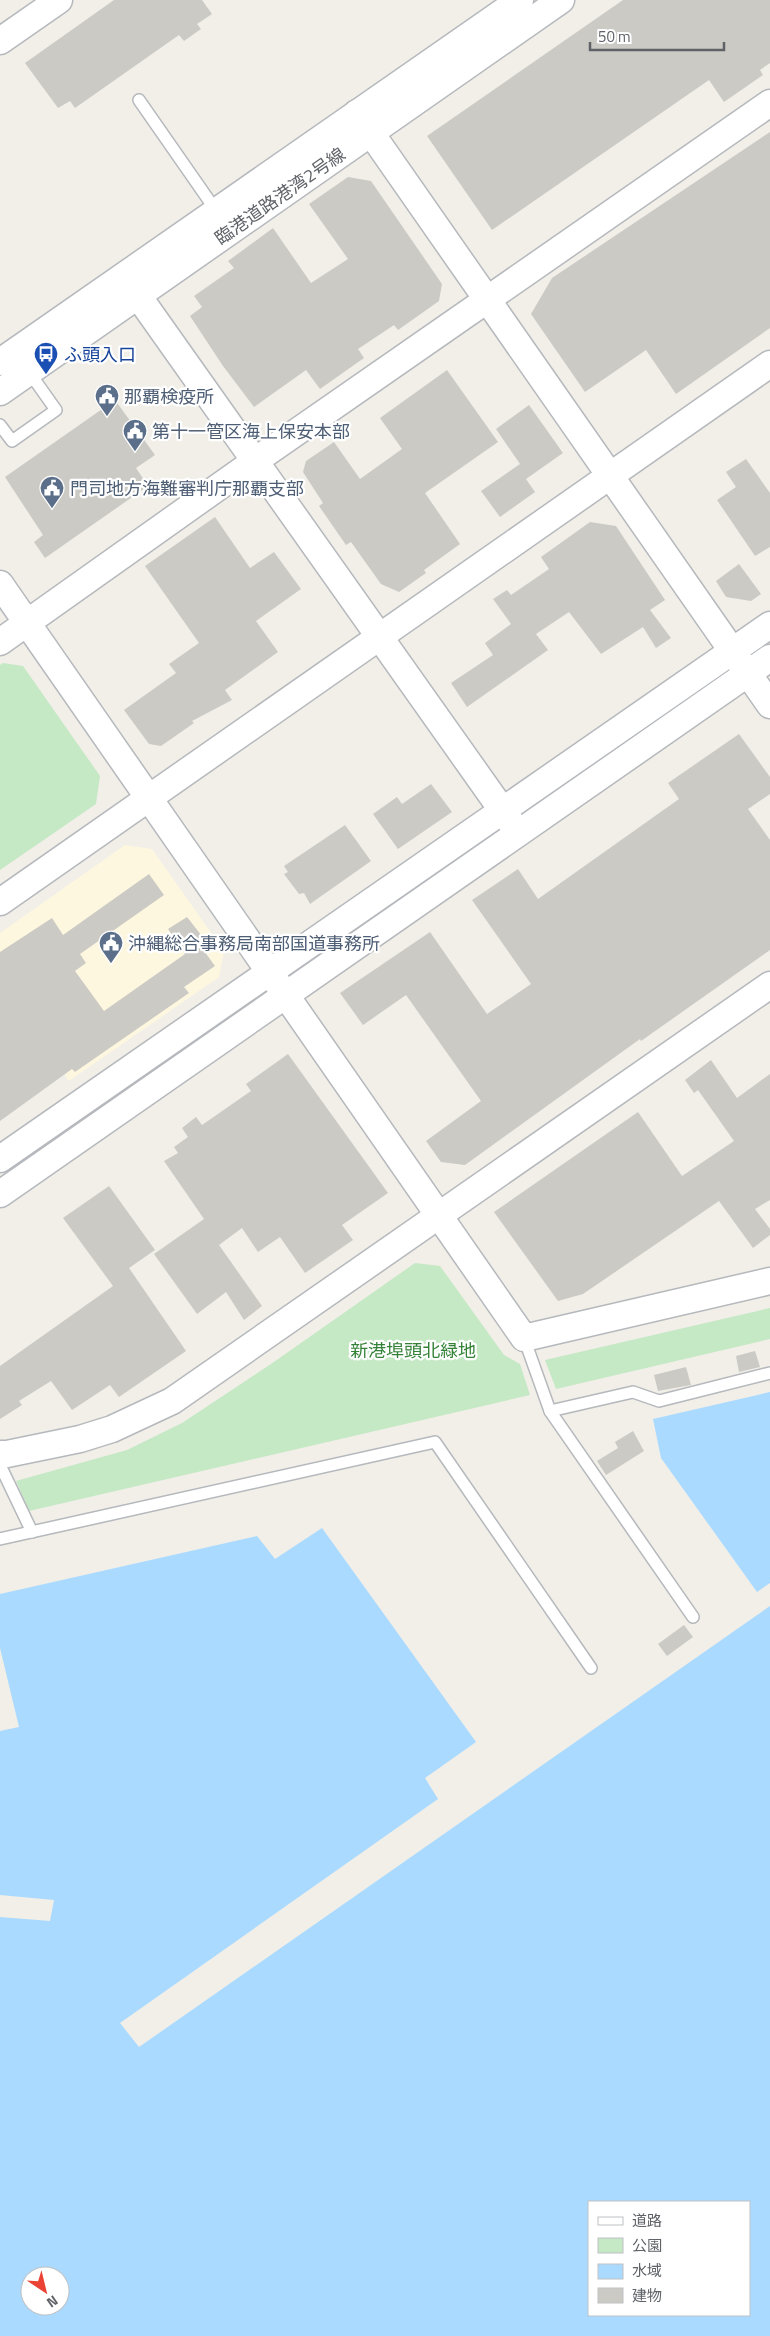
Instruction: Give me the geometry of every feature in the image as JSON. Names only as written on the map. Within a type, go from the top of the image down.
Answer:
[{"type":"street","points":[[0,41],[59,0]]},
{"type":"street","name":"臨港道路港湾2号線","points":[[364,123],[520,0]]},
{"type":"street","name":"臨港道路港湾2号線","points":[[0,362],[131,286],[364,123],[561,0]]},
{"type":"street","points":[[0,642],[255,461],[770,103]]},
{"type":"street","points":[[364,123],[770,705]]},
{"type":"street","points":[[131,286],[518,834]]},
{"type":"street","name":"臨港道路港湾2号線","points":[[0,392],[29,372],[131,286]]},
{"type":"street","points":[[0,902],[770,364]]},
{"type":"street","points":[[0,584],[524,1338],[770,1281]]},
{"type":"street","points":[[0,1159],[770,625]]},
{"type":"street","points":[[0,1194],[770,658]]},
{"type":"street","points":[[0,1454],[80,1439],[112,1429],[172,1401],[440,1217],[770,985]]},
{"type":"lane","points":[[139,100],[221,223]]},
{"type":"lane","points":[[0,425],[12,441],[56,410],[29,372]]},
{"type":"lane","points":[[524,1338],[550,1411],[693,1617]]},
{"type":"lane","points":[[550,1411],[632,1392],[659,1401],[770,1373]]},
{"type":"lane","points":[[0,1540],[435,1442],[591,1668]]},
{"type":"lane","points":[[0,1466],[32,1532]]},
{"type":"shaded area","name":"沖縄総合事務局南部国道事務所","points":[[125,845],[152,849],[224,951],[219,977],[69,1081],[0,982],[0,933]]},
{"type":"green space","points":[[3,663],[23,666],[100,776],[96,804],[0,870],[0,665]]},
{"type":"green space","name":"新港埠頭北緑地","points":[[415,1263],[440,1266],[504,1355],[520,1364],[530,1395],[29,1511],[16,1481],[127,1450],[182,1423],[271,1364]]},
{"type":"green space","points":[[770,1308],[770,1339],[556,1389],[545,1360]]},
{"type":"water","points":[[770,1392],[770,1583],[757,1592],[661,1458],[653,1419]]},
{"type":"water","points":[[322,1528],[476,1742],[425,1778],[438,1799],[120,2023],[139,2047],[770,1606],[770,2336],[0,2336],[0,1917],[50,1921],[54,1900],[0,1895],[0,1731],[19,1727],[0,1648],[0,1594],[257,1536],[275,1559]]},
{"type":"building","points":[[114,0],[202,0],[212,14],[197,24],[201,29],[184,41],[179,35],[75,108],[70,101],[58,108],[25,63]]},
{"type":"building","points":[[623,0],[770,0],[770,63],[760,70],[763,75],[724,102],[709,80],[492,230],[427,136]]},
{"type":"building","points":[[770,132],[770,328],[676,394],[646,350],[585,392],[531,314],[552,278]]},
{"type":"building","points":[[348,177],[371,181],[442,284],[439,301],[398,330],[394,325],[358,349],[364,358],[320,389],[306,370],[254,407],[223,366],[190,316],[202,307],[194,296],[234,268],[228,261],[273,228],[311,283],[348,259],[309,204]]},
{"type":"building","points":[[447,370],[498,442],[425,493],[460,544],[424,570],[426,573],[399,592],[381,584],[351,542],[346,545],[319,506],[323,503],[303,472],[306,461],[334,442],[360,479],[402,449],[380,418]]},
{"type":"building","points":[[115,400],[155,455],[136,468],[148,486],[45,558],[34,542],[43,535],[5,477]]},
{"type":"building","points":[[529,405],[563,453],[526,479],[535,492],[500,517],[481,491],[520,464],[496,429]]},
{"type":"building","points":[[746,459],[770,493],[770,547],[755,556],[717,500],[736,487],[726,472]]},
{"type":"building","points":[[215,517],[250,568],[274,552],[301,589],[256,621],[278,652],[225,690],[232,700],[192,721],[194,723],[161,746],[149,744],[124,710],[176,673],[169,664],[199,643],[145,566]]},
{"type":"building","points":[[590,522],[616,526],[665,600],[650,610],[671,638],[656,648],[643,627],[601,654],[569,612],[536,634],[548,650],[467,707],[451,683],[493,655],[485,643],[511,624],[493,599],[507,590],[511,595],[549,569],[541,557]]},
{"type":"building","points":[[739,564],[761,594],[751,601],[726,597],[716,581]]},
{"type":"building","points":[[739,734],[770,777],[770,794],[748,809],[770,840],[770,950],[641,1041],[640,1039],[465,1165],[441,1162],[426,1141],[481,1101],[406,995],[363,1025],[340,993],[430,932],[487,1014],[531,984],[472,900],[518,869],[538,899],[679,799],[668,783]]},
{"type":"building","points":[[431,784],[452,812],[398,849],[373,814],[397,797],[402,804]]},
{"type":"building","points":[[345,825],[371,861],[310,904],[304,893],[299,894],[284,874],[288,872],[284,866]]},
{"type":"building","points":[[149,874],[164,895],[80,954],[86,963],[75,971],[104,1011],[185,954],[168,929],[187,917],[205,940],[199,944],[215,966],[184,987],[189,993],[75,1072],[72,1069],[0,1121],[0,952],[52,918],[63,935]]},
{"type":"building","points":[[288,1054],[388,1193],[342,1225],[353,1240],[305,1273],[280,1237],[258,1252],[242,1228],[219,1245],[262,1306],[244,1320],[226,1292],[197,1314],[154,1254],[204,1219],[164,1161],[178,1153],[174,1147],[188,1137],[182,1128],[196,1117],[202,1125],[251,1091],[246,1084]]},
{"type":"building","points":[[711,1060],[737,1098],[770,1074],[770,1200],[755,1209],[770,1229],[770,1235],[753,1248],[719,1201],[583,1294],[558,1301],[494,1212],[638,1112],[682,1176],[734,1141],[698,1090],[694,1093],[685,1080]]},
{"type":"building","points":[[109,1186],[155,1250],[129,1268],[186,1351],[119,1397],[110,1385],[72,1410],[51,1381],[19,1401],[22,1405],[0,1419],[0,1366],[113,1286],[63,1218]]},
{"type":"building","points":[[755,1351],[760,1367],[739,1372],[736,1356]]},
{"type":"building","points":[[686,1367],[691,1385],[658,1391],[654,1375]]},
{"type":"building","points":[[633,1431],[644,1451],[606,1475],[597,1461],[618,1448],[615,1442]]},
{"type":"building","points":[[684,1625],[693,1637],[667,1656],[658,1644]]},
{"type":"place","name":"ふ頭入口","points":[[46,375]]},
{"type":"place","name":"那覇検疫所","points":[[107,417]]},
{"type":"place","name":"第十一管区海上保安本部","points":[[135,452]]},
{"type":"place","name":"門司地方海難審判庁那覇支部","points":[[52,509]]},
{"type":"place","name":"沖縄総合事務局南部国道事務所","points":[[111,964]]}]
